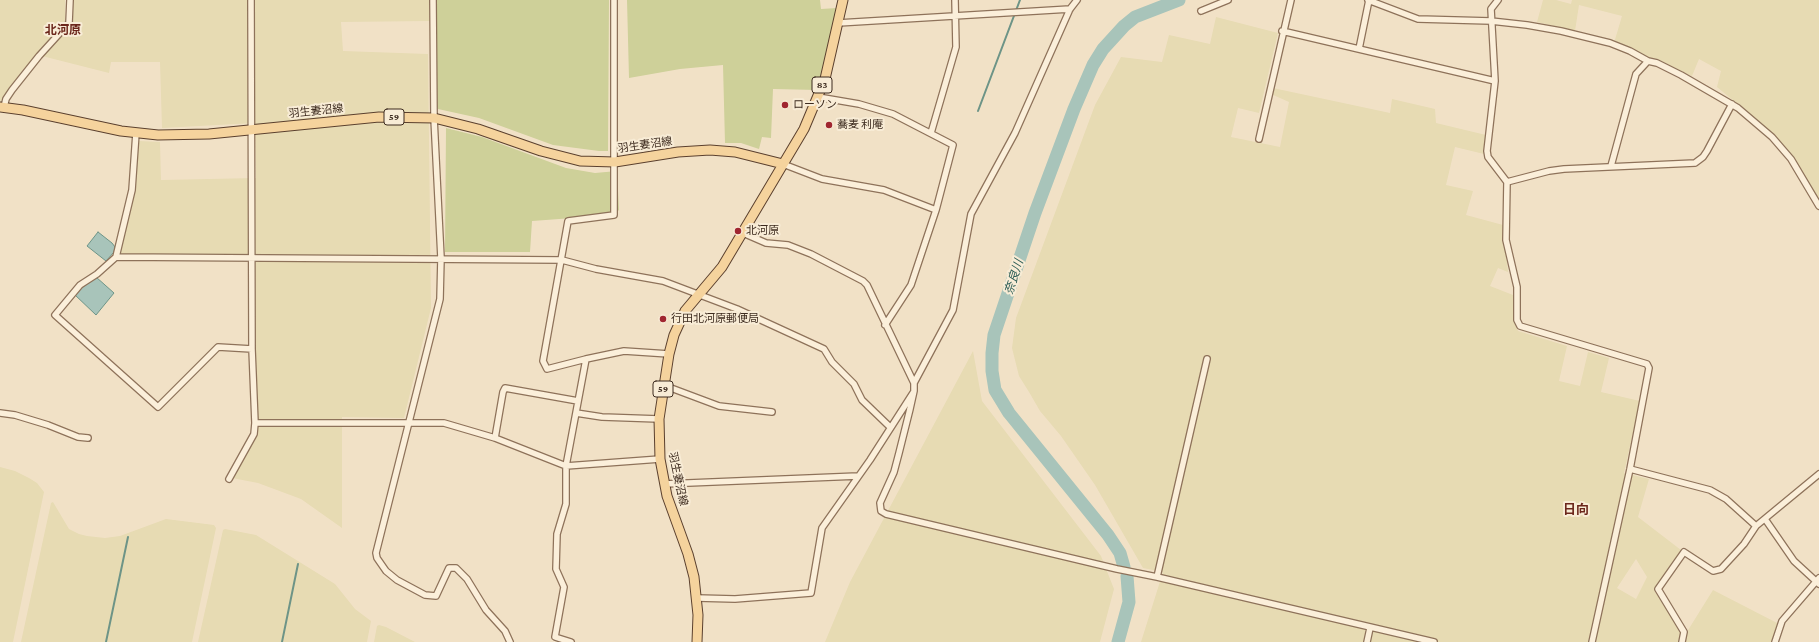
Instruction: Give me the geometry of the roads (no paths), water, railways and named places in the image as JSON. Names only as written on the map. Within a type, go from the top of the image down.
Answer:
[{"type":"main road","name":"83","points":[[783,164],[804,129],[825,79],[843,0]]},
{"type":"main road","name":"羽生妻沼線","points":[[2,107],[136,133],[186,135],[379,117],[434,118],[478,129],[562,157],[597,162],[615,162],[678,152],[710,150],[735,152],[783,164],[722,267],[685,311],[680,320],[669,354],[663,385],[659,419],[660,459],[664,484],[672,511],[692,566],[696,598],[697,642]]},
{"type":"street","points":[[2,107],[12,90],[39,56],[69,23],[70,0]]},
{"type":"street","points":[[229,479],[254,434],[255,423],[252,349],[252,0]]},
{"type":"street","points":[[433,0],[434,118],[441,258],[440,300],[376,553],[377,558],[386,571],[397,580],[425,595],[436,596],[449,568],[456,568],[467,579],[486,610],[505,631],[510,642]]},
{"type":"street","points":[[614,0],[614,215],[568,221],[543,361],[547,369],[624,351],[669,354]]},
{"type":"street","points":[[931,133],[956,47],[955,0]]},
{"type":"street","points":[[914,383],[953,310],[971,214],[1015,132],[1070,9],[1077,0]]},
{"type":"street","points":[[1201,11],[1228,0]]},
{"type":"street","points":[[1259,139],[1282,31],[1291,0]]},
{"type":"street","points":[[1359,49],[1368,0],[1418,19],[1491,21],[1561,31],[1610,43],[1630,51],[1648,61],[1657,63],[1732,104],[1772,137],[1791,159],[1819,206]]},
{"type":"street","points":[[1498,0],[1491,9],[1495,81],[1486,151],[1488,157],[1507,182],[1506,240],[1516,287],[1517,320],[1520,326],[1647,364],[1649,368],[1630,469],[1592,642]]},
{"type":"street","points":[[838,23],[1070,9]]},
{"type":"street","points":[[1282,31],[1495,81]]},
{"type":"street","points":[[1611,166],[1636,74],[1648,61]]},
{"type":"street","points":[[818,97],[859,104],[893,114],[953,145],[936,210],[911,285],[885,325]]},
{"type":"street","points":[[1507,182],[1549,171],[1611,166],[1690,163],[1699,161],[1707,151],[1732,104]]},
{"type":"street","points":[[136,133],[132,190],[116,257],[97,274],[80,285],[56,315],[158,407],[218,347],[252,349]]},
{"type":"street","points":[[783,164],[822,179],[884,190],[936,210]]},
{"type":"street","points":[[743,233],[766,243],[788,245],[811,254],[867,284],[885,325],[914,383],[914,391],[894,472],[880,503],[881,511],[886,514],[1140,575],[1157,577],[1434,642]]},
{"type":"street","points":[[116,257],[562,260],[596,269],[663,281],[737,309],[824,348],[832,362],[854,384],[862,400],[890,428]]},
{"type":"street","points":[[571,642],[555,637],[564,587],[556,569],[557,534],[566,504],[566,466],[586,359]]},
{"type":"street","points":[[1157,577],[1207,359]]},
{"type":"street","points":[[663,385],[719,406],[772,412]]},
{"type":"street","points":[[495,438],[505,388],[578,401]]},
{"type":"street","points":[[696,598],[735,599],[811,593],[822,528],[914,391]]},
{"type":"street","points":[[0,412],[48,425],[78,437],[88,438]]},
{"type":"street","points":[[576,413],[602,417],[659,419]]},
{"type":"street","points":[[255,423],[444,423],[495,438],[566,466],[660,459]]},
{"type":"street","points":[[1630,469],[1710,490],[1726,499],[1756,526]]},
{"type":"street","points":[[1682,642],[1684,632],[1658,589],[1684,552],[1713,571],[1721,569],[1744,544],[1756,526],[1819,474]]},
{"type":"street","points":[[664,484],[858,476]]},
{"type":"street","points":[[1765,519],[1794,561],[1818,581],[1782,621],[1775,642]]},
{"type":"street","points":[[1367,642],[1370,628]]},
{"type":"water","points":[[98,232],[115,247],[114,252],[106,261],[87,246]]},
{"type":"water","points":[[96,277],[114,293],[96,315],[74,294]]},
{"type":"waterway","points":[[978,111],[1020,0]]},
{"type":"waterway","name":"奈良川","points":[[1124,567],[1120,553],[1108,535],[1009,413],[995,390],[992,371],[992,353],[994,335],[1035,213],[1074,109],[1093,65],[1103,49],[1124,26],[1135,17],[1179,0]]},
{"type":"waterway","points":[[106,642],[128,537]]},
{"type":"waterway","points":[[282,642],[298,564]]},
{"type":"waterway","name":"奈良川","points":[[1118,642],[1129,602],[1127,576]]},
{"type":"place","name":"ローソン","points":[[785,105]]},
{"type":"place","name":"蕎麦 利庵","points":[[829,125]]},
{"type":"place","name":"北河原","points":[[738,231]]},
{"type":"place","name":"行田北河原郵便局","points":[[663,319]]},
{"type":"district","name":"北河原","points":[[63,30]]},
{"type":"district","name":"日向","points":[[1576,510]]}]
